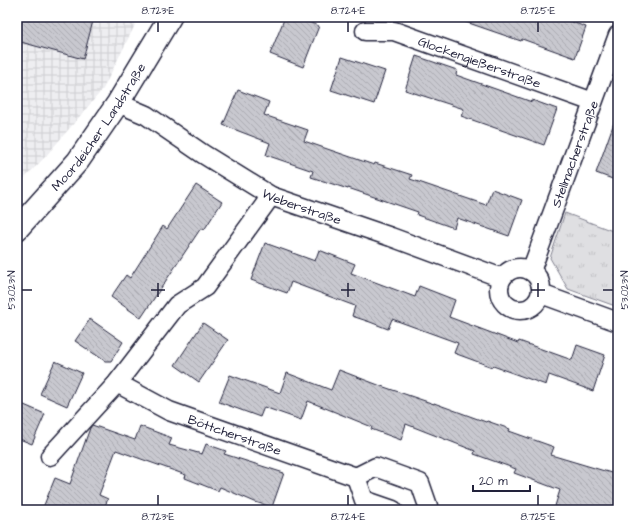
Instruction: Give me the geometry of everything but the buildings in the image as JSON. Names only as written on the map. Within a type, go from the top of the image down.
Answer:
[{"type":"main road","name":"Moordeicher Landstraße","points":[[17,228],[78,161],[118,103],[170,17]]},
{"type":"street","name":"Glockengießerstraße","points":[[365,31],[394,31],[594,102]]},
{"type":"street","name":"Stellmacherstraße","points":[[531,271],[618,35]]},
{"type":"street","name":"Weberstraße","points":[[118,103],[146,115],[203,154],[271,196],[391,237],[502,278]]},
{"type":"street","points":[[50,456],[118,383],[177,305],[205,287],[271,196]]},
{"type":"street","points":[[521,268],[531,271],[537,277],[541,285],[541,294],[537,302],[530,308],[521,310],[512,309],[505,304],[500,296],[499,287],[502,278],[510,271],[521,268]]},
{"type":"street","points":[[541,294],[618,322]]},
{"type":"street","name":"Böttcherstraße","points":[[118,383],[169,411],[356,477]]},
{"type":"street","points":[[393,510],[364,500],[356,477],[376,467],[420,483],[429,509]]},
{"type":"shaded area","points":[[17,17],[139,17],[103,89],[46,156],[17,186]]},
{"type":"green space","points":[[565,213],[618,233],[618,307],[568,289],[550,258]]}]
